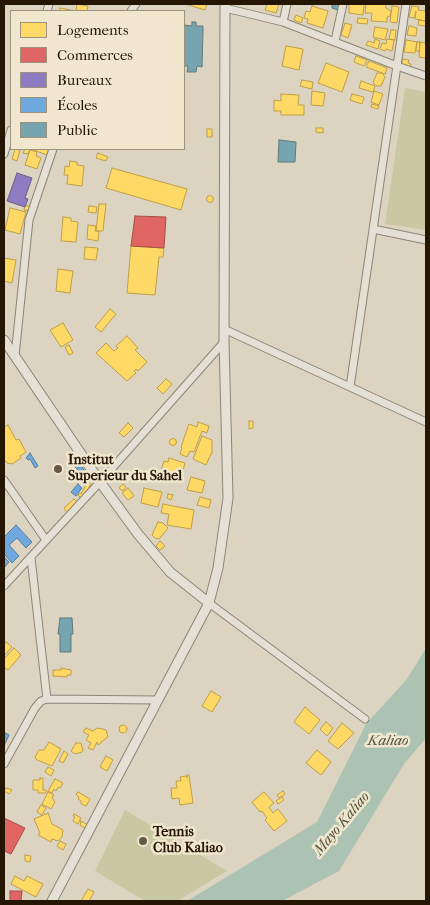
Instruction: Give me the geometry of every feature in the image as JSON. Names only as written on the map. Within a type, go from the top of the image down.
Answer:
[{"type":"street","points":[[282,22],[287,4]]},
{"type":"street","points":[[335,41],[344,4]]},
{"type":"street","points":[[350,388],[406,4]]},
{"type":"street","points":[[52,901],[209,603],[218,568],[228,498],[224,342],[225,6],[282,22],[426,76]]},
{"type":"street","points":[[4,154],[10,133]]},
{"type":"street","points":[[15,356],[29,220],[53,150]]},
{"type":"street","points":[[373,229],[426,240]]},
{"type":"street","points":[[224,329],[426,422]]},
{"type":"street","points":[[4,340],[100,482],[138,534],[170,572],[365,719]]},
{"type":"street","points":[[4,586],[100,482],[224,342]]},
{"type":"street","points":[[4,480],[46,540]]},
{"type":"street","points":[[31,558],[47,699]]},
{"type":"street","points":[[4,764],[41,701],[47,699],[159,700]]},
{"type":"green space","points":[[405,88],[426,92],[426,230],[385,224]]},
{"type":"green space","name":"Tennis Club Kaliao","points":[[125,810],[227,871],[177,901],[145,901],[95,871]]},
{"type":"water","name":"Kaliao","points":[[426,648],[426,738],[404,764],[339,871],[282,901],[187,901],[317,822],[366,724],[407,679]]},
{"type":"building: Logements","points":[[77,4],[88,6],[87,10],[76,10]]},
{"type":"building: Logements","points":[[185,4],[207,4],[205,10]]},
{"type":"building: Logements","points":[[267,4],[279,4],[276,13],[265,10]]},
{"type":"building: Logements","points":[[349,4],[364,4],[363,15],[349,13]]},
{"type":"building: Logements","points":[[366,4],[386,4],[386,8],[391,11],[390,16],[387,17],[387,22],[371,21],[372,13],[365,13]]},
{"type":"building: Logements","points":[[312,6],[328,11],[323,28],[307,23],[308,19],[304,18],[306,11],[310,12]]},
{"type":"building: Logements","points":[[392,6],[399,7],[397,23],[390,22]]},
{"type":"building: Logements","points":[[412,6],[419,7],[418,10],[426,11],[426,21],[415,19],[416,11],[414,18],[409,17]]},
{"type":"building: Logements","points":[[296,15],[303,18],[301,23],[294,20]]},
{"type":"building: Logements","points":[[358,18],[368,19],[367,24],[357,23]]},
{"type":"building: Logements","points":[[419,20],[426,21],[426,26],[418,25]]},
{"type":"building: Logements","points":[[345,23],[352,25],[348,38],[341,35]]},
{"type":"building: Logements","points":[[409,26],[417,28],[416,36],[407,35]]},
{"type":"building: Logements","points":[[375,27],[388,29],[385,40],[373,37]]},
{"type":"building: Logements","points":[[391,30],[396,30],[395,40],[389,39]]},
{"type":"building: Logements","points":[[375,39],[380,41],[378,49],[366,45],[368,41],[374,43]]},
{"type":"building: Logements","points":[[387,39],[394,40],[392,51],[380,49],[382,43],[386,44]]},
{"type":"building: Logements","points":[[406,40],[417,42],[415,53],[404,52]]},
{"type":"building: Logements","points":[[417,42],[420,42],[419,52],[416,50]]},
{"type":"building: Logements","points":[[420,42],[426,43],[426,58],[419,57]]},
{"type":"building: Logements","points":[[286,46],[303,49],[299,70],[282,66]]},
{"type":"building: Logements","points":[[356,56],[367,60],[364,66],[354,62]]},
{"type":"building: Logements","points":[[403,59],[409,60],[410,68],[401,66]]},
{"type":"building: Logements","points":[[369,61],[387,68],[385,74],[366,67]]},
{"type":"building: Logements","points":[[326,63],[349,72],[342,92],[318,83]]},
{"type":"building: Logements","points":[[377,73],[382,73],[385,77],[381,86],[373,83]]},
{"type":"building: Logements","points":[[302,80],[313,82],[312,89],[300,86]]},
{"type":"building: Logements","points":[[361,81],[375,86],[373,92],[359,88]]},
{"type":"building: Logements","points":[[312,91],[325,93],[323,106],[311,105]]},
{"type":"building: Logements","points":[[374,91],[383,94],[379,105],[371,102]]},
{"type":"building: Logements","points":[[281,94],[299,95],[298,105],[304,105],[304,115],[281,115],[281,111],[274,111],[274,100],[281,101]]},
{"type":"building: Logements","points":[[352,94],[364,97],[362,104],[350,100]]},
{"type":"building: Logements","points":[[372,104],[379,106],[378,109],[371,107]]},
{"type":"building: Logements","points":[[316,128],[323,128],[323,133],[316,132]]},
{"type":"building: Logements","points":[[207,129],[212,129],[212,137],[207,137]]},
{"type":"building: Logements","points":[[15,150],[20,150],[17,161],[12,159]]},
{"type":"building: Logements","points":[[24,150],[30,150],[28,154],[23,153]]},
{"type":"building: Logements","points":[[30,150],[37,152],[36,156],[41,158],[37,169],[25,165]]},
{"type":"building: Logements","points":[[34,150],[50,150],[47,155]]},
{"type":"building: Logements","points":[[98,153],[108,157],[106,161],[96,158]]},
{"type":"building: Logements","points":[[70,161],[84,166],[82,186],[67,184],[68,175],[64,175],[65,166],[69,167]]},
{"type":"building: Logements","points":[[112,168],[187,189],[181,210],[106,188]]},
{"type":"building: Logements","points":[[210,196],[213,199],[210,202],[207,199]]},
{"type":"building: Logements","points":[[99,204],[106,204],[103,231],[96,231]]},
{"type":"building: Logements","points":[[25,205],[31,207],[30,211],[24,210]]},
{"type":"building: Logements","points":[[89,206],[97,207],[96,213],[88,212]]},
{"type":"building: Logements","points":[[10,208],[26,212],[20,234],[5,230]]},
{"type":"building: Logements","points":[[63,217],[71,218],[71,221],[78,222],[76,242],[61,241]]},
{"type":"building: Logements","points":[[88,225],[96,226],[95,231],[99,231],[98,241],[87,239]]},
{"type":"building: Logements","points":[[131,246],[164,248],[163,257],[159,257],[155,295],[127,293]]},
{"type":"building: Logements","points":[[85,247],[98,248],[96,260],[84,259]]},
{"type":"building: Logements","points":[[4,258],[16,260],[12,283],[4,281]]},
{"type":"building: Logements","points":[[58,269],[73,271],[70,293],[56,291]]},
{"type":"building: Logements","points":[[110,309],[116,314],[101,332],[95,327]]},
{"type":"building: Logements","points":[[63,323],[73,340],[61,347],[50,330]]},
{"type":"building: Logements","points":[[127,336],[138,348],[135,350],[147,362],[138,371],[136,369],[134,371],[136,373],[127,381],[96,353],[106,343],[114,351],[118,348],[116,346]]},
{"type":"building: Logements","points":[[69,345],[73,353],[69,355],[65,347]]},
{"type":"building: Logements","points":[[166,379],[172,384],[163,394],[157,388]]},
{"type":"building: Logements","points":[[249,421],[253,421],[253,428],[249,429]]},
{"type":"building: Logements","points":[[198,422],[209,426],[207,433],[202,431],[194,452],[190,451],[187,457],[180,454],[189,424],[197,427]]},
{"type":"building: Logements","points":[[128,423],[133,428],[124,437],[119,433]]},
{"type":"building: Logements","points":[[8,425],[16,440],[19,439],[26,452],[12,464],[7,463],[4,459],[4,427]]},
{"type":"building: Logements","points":[[202,436],[212,440],[212,454],[206,465],[193,459]]},
{"type":"building: Logements","points":[[173,438],[177,442],[173,446],[169,442]]},
{"type":"building: Logements","points":[[169,458],[185,463],[180,482],[164,477],[165,472],[161,471],[164,461],[168,462]]},
{"type":"building: Logements","points":[[191,477],[205,481],[202,493],[187,490]]},
{"type":"building: Logements","points":[[87,483],[91,484],[82,499],[78,495],[81,494]]},
{"type":"building: Logements","points":[[123,484],[126,487],[123,491],[119,488]]},
{"type":"building: Logements","points":[[128,488],[134,496],[128,500],[122,493]]},
{"type":"building: Logements","points":[[144,488],[162,492],[158,507],[141,503]]},
{"type":"building: Logements","points":[[168,494],[173,495],[171,500],[167,498]]},
{"type":"building: Logements","points":[[200,497],[211,500],[209,508],[197,505]]},
{"type":"building: Logements","points":[[74,499],[78,503],[67,513],[64,508]]},
{"type":"building: Logements","points":[[163,504],[194,510],[191,529],[167,525],[169,514],[161,513]]},
{"type":"building: Logements","points":[[158,522],[163,523],[168,528],[159,539],[152,535]]},
{"type":"building: Logements","points":[[160,541],[165,546],[160,550],[156,546]]},
{"type":"building: Logements","points":[[6,642],[12,647],[4,656],[4,644]]},
{"type":"building: Logements","points":[[14,648],[21,655],[8,670],[4,667],[4,659]]},
{"type":"building: Logements","points":[[61,668],[71,670],[71,675],[67,675],[67,677],[53,676],[53,670],[61,670]]},
{"type":"building: Logements","points":[[211,691],[221,697],[212,712],[202,706]]},
{"type":"building: Logements","points":[[305,707],[320,720],[309,734],[294,722]]},
{"type":"building: Logements","points":[[326,722],[333,728],[327,736],[320,729]]},
{"type":"building: Logements","points":[[342,723],[354,733],[338,749],[328,741]]},
{"type":"building: Logements","points":[[123,725],[127,729],[123,733],[119,729]]},
{"type":"building: Logements","points":[[86,728],[93,731],[97,728],[106,730],[108,737],[98,745],[97,742],[93,750],[88,748],[91,743],[86,740],[89,735],[83,732]]},
{"type":"building: Logements","points":[[49,742],[61,749],[52,766],[37,760],[35,757],[39,750],[44,750]]},
{"type":"building: Logements","points":[[76,743],[81,743],[83,750],[75,754],[71,751]]},
{"type":"building: Logements","points":[[317,750],[331,762],[321,775],[306,763]]},
{"type":"building: Logements","points":[[64,751],[68,754],[63,763],[59,761]]},
{"type":"building: Logements","points":[[106,756],[113,760],[107,771],[100,767]]},
{"type":"building: Logements","points":[[48,767],[54,770],[51,776],[45,772]]},
{"type":"building: Logements","points":[[187,775],[189,775],[193,803],[180,805],[179,798],[172,799],[171,788],[177,788],[176,781],[181,781],[180,777],[186,776],[187,778]]},
{"type":"building: Logements","points":[[40,778],[43,778],[43,790],[46,790],[46,793],[38,793],[38,790],[33,790],[33,780],[40,780]]},
{"type":"building: Logements","points":[[55,779],[63,783],[60,788],[58,787],[56,791],[54,789],[52,793],[48,791]]},
{"type":"building: Logements","points":[[6,788],[12,790],[9,794],[4,791]]},
{"type":"building: Logements","points":[[283,791],[285,794],[279,798],[277,795]]},
{"type":"building: Logements","points":[[48,792],[54,795],[52,798],[55,802],[51,809],[42,804]]},
{"type":"building: Logements","points":[[78,792],[90,799],[86,806],[81,804],[81,801],[78,799],[79,797],[76,794]]},
{"type":"building: Logements","points":[[264,792],[274,803],[269,807],[273,813],[278,809],[287,821],[274,831],[265,820],[267,818],[262,811],[260,812],[252,802]]},
{"type":"building: Logements","points":[[282,797],[284,800],[278,804],[276,801]]},
{"type":"building: Logements","points":[[41,805],[46,808],[42,815],[37,812]]},
{"type":"building: Logements","points":[[48,813],[52,824],[63,830],[62,837],[58,841],[52,839],[51,842],[38,835],[40,833],[34,819]]},
{"type":"building: Logements","points":[[74,814],[81,818],[78,824],[73,821]]},
{"type":"building: Logements","points":[[81,821],[88,825],[86,829],[80,825]]},
{"type":"building: Logements","points":[[60,841],[66,844],[63,850],[57,846]]},
{"type":"building: Logements","points":[[25,855],[31,856],[30,862],[25,861]]},
{"type":"building: Logements","points":[[15,876],[24,881],[27,876],[43,884],[36,897],[11,884]]},
{"type":"building: Logements","points":[[88,889],[94,892],[89,901],[81,901]]},
{"type":"building: Commerces","points":[[135,216],[166,217],[164,248],[131,246]]},
{"type":"building: Commerces","points":[[4,818],[25,828],[11,854],[4,851]]},
{"type":"building: Commerces","points":[[10,891],[22,891],[21,901],[10,901]]},
{"type":"building: Bureaux","points":[[17,173],[32,178],[25,198],[28,199],[25,207],[7,201]]},
{"type":"building: Écoles","points":[[30,453],[38,466],[35,468],[30,459],[26,458]]},
{"type":"building: Écoles","points":[[78,461],[84,470],[79,472],[73,464]]},
{"type":"building: Écoles","points":[[78,484],[82,488],[76,496],[71,492]]},
{"type":"building: Écoles","points":[[16,525],[32,542],[26,548],[17,538],[9,545],[19,556],[12,563],[4,554],[4,537]]},
{"type":"building: Écoles","points":[[4,557],[9,562],[4,568]]},
{"type":"building: Écoles","points":[[4,732],[9,735],[4,746]]},
{"type":"building: Public","points":[[332,4],[340,4],[338,10],[332,8]]},
{"type":"building: Public","points":[[192,22],[196,22],[196,26],[203,26],[202,67],[197,66],[196,72],[187,72],[188,66],[185,66],[185,25],[192,26]]},
{"type":"building: Public","points":[[279,140],[296,142],[295,162],[278,162]]},
{"type":"building: Public","points":[[60,618],[72,618],[71,652],[60,652],[60,634],[58,634]]},
{"type":"place","name":"Institut Superieur du Sahel","points":[[58,469]]},
{"type":"place","name":"Tennis Club Kaliao","points":[[143,841]]},
{"type":"water label","name":"Mayo Kaliao","points":[[342,824]]}]
